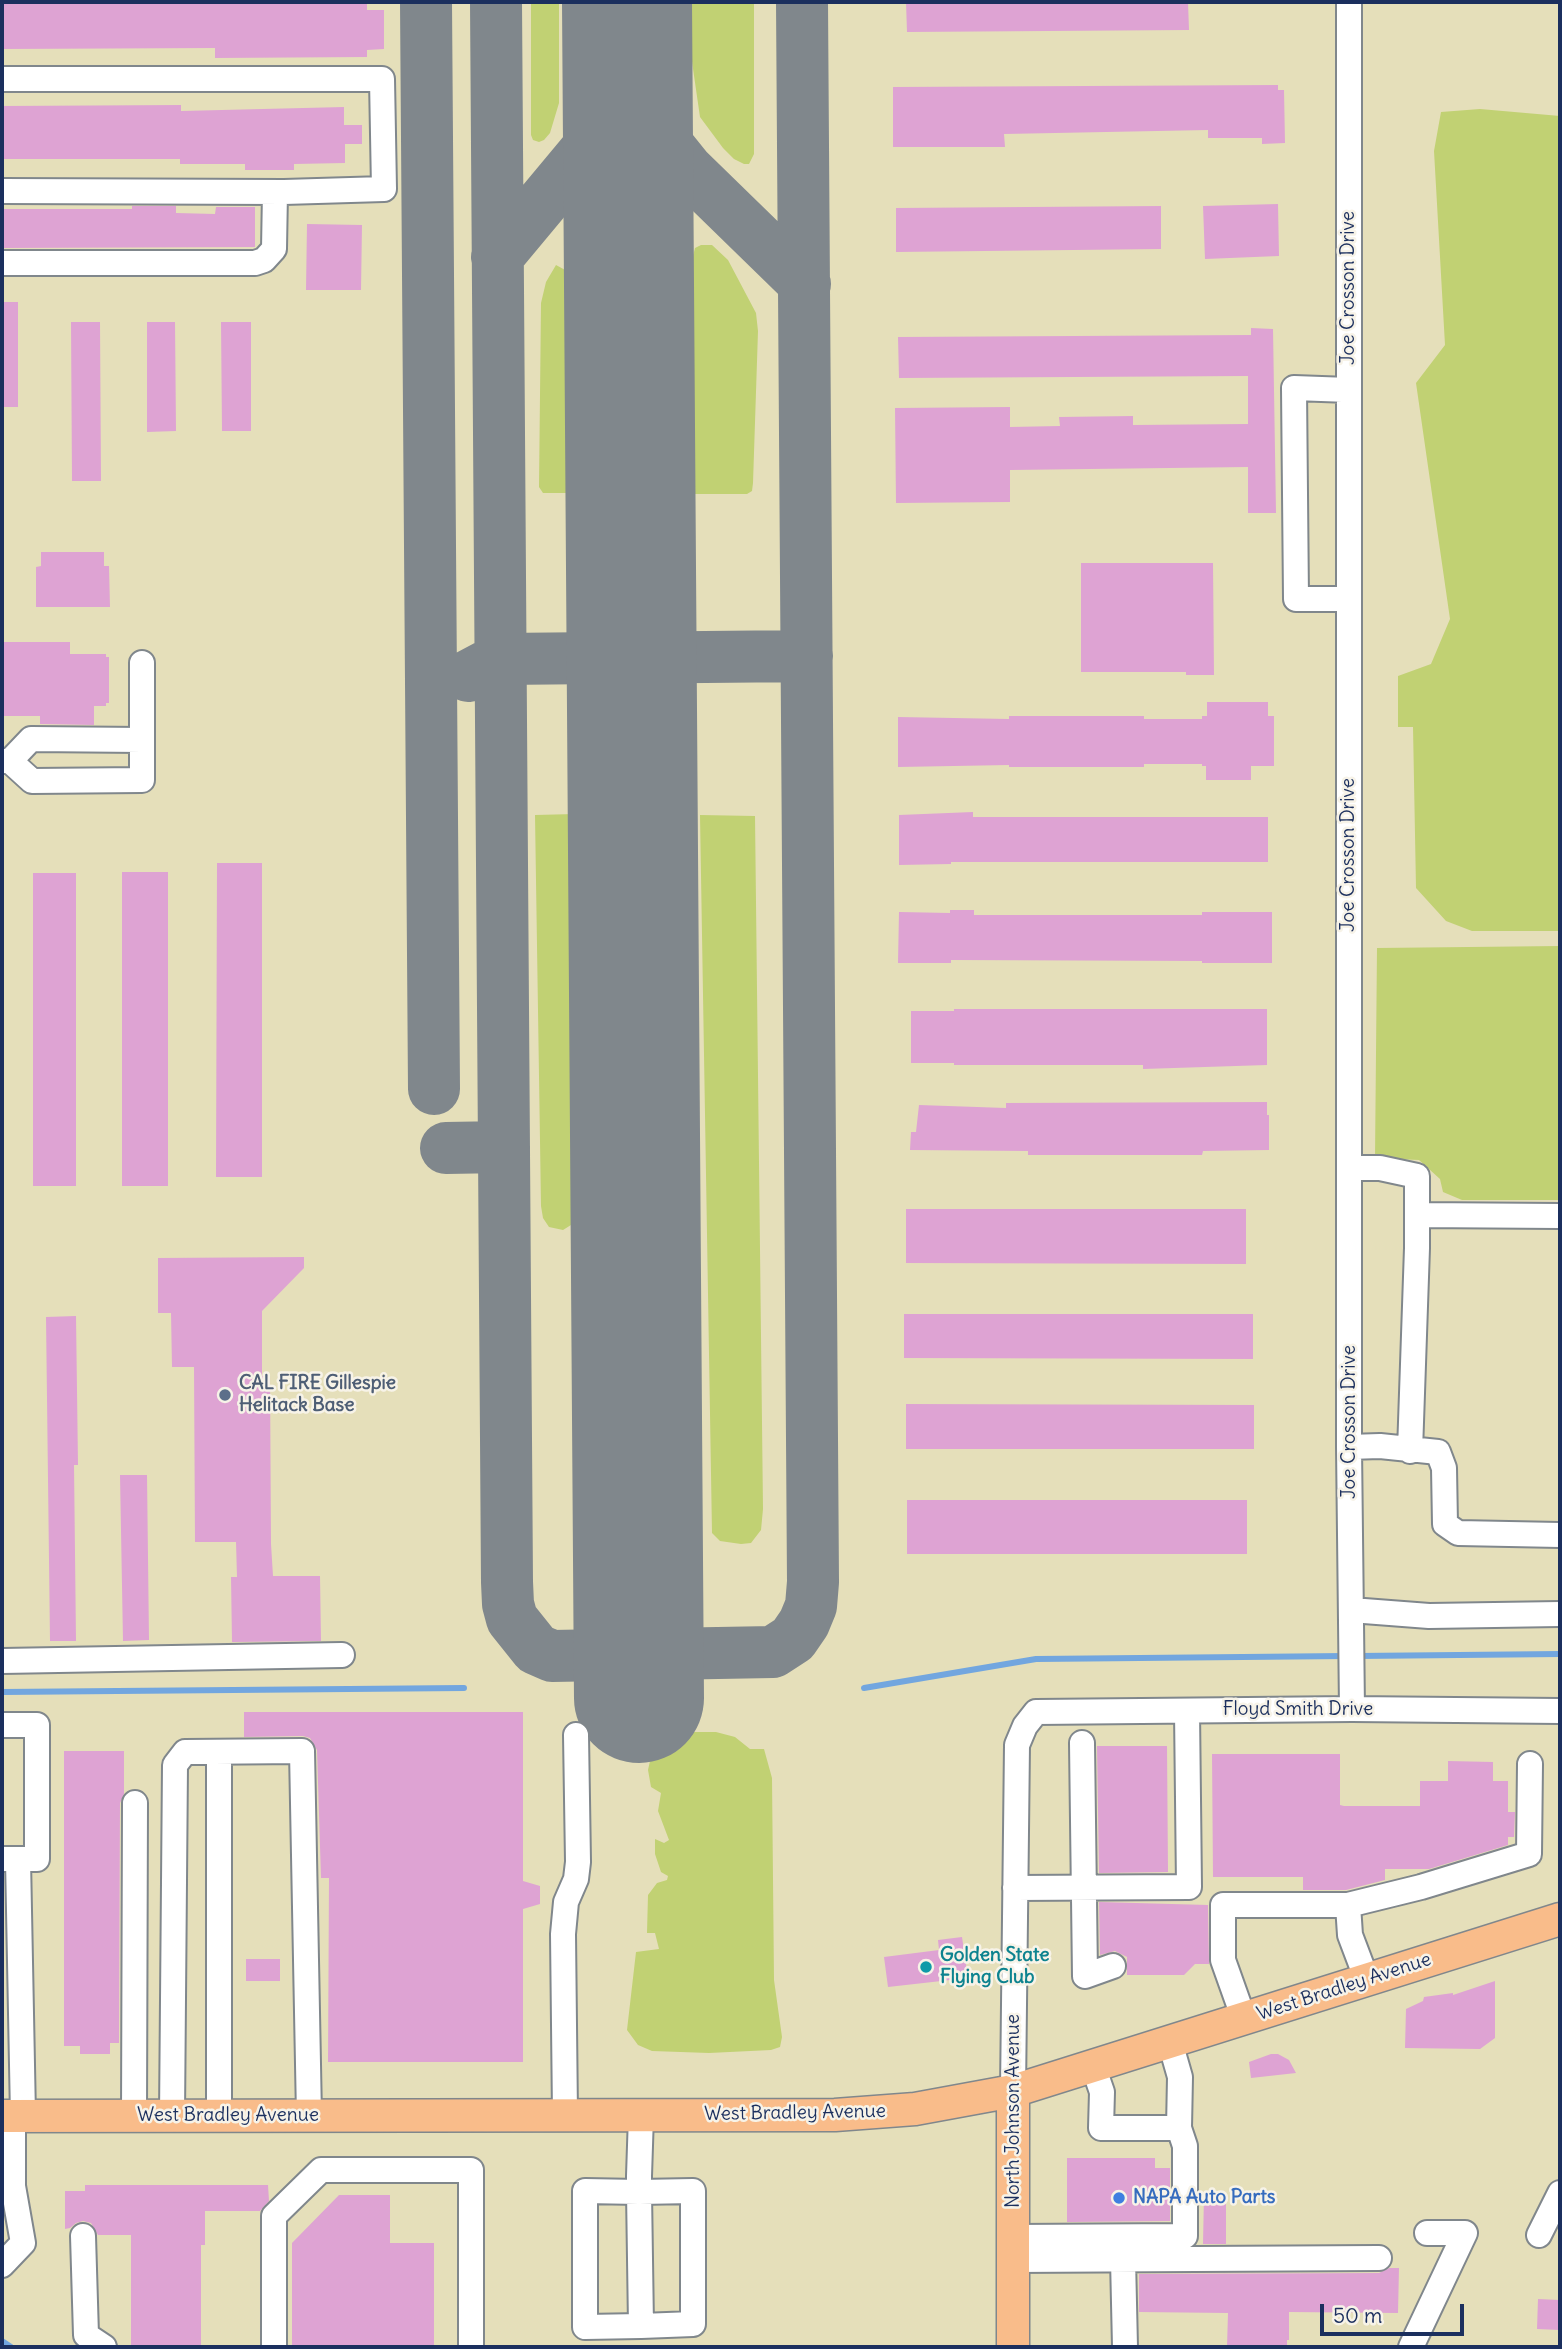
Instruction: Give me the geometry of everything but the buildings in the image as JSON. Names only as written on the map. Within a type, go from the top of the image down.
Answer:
[{"type":"main road","name":"West Bradley Avenue","points":[[12,2116],[835,2115],[915,2109],[1013,2091],[1560,1919]]},
{"type":"main road","name":"North Johnson Avenue","points":[[1013,2091],[1013,2347]]},
{"type":"street","name":"Joe Crosson Drive","points":[[1349,2],[1349,1447],[1352,1709]]},
{"type":"street","points":[[2,79],[382,79],[384,189],[275,192],[2,191]]},
{"type":"street","points":[[2,262],[255,263],[264,260],[274,249],[275,192]]},
{"type":"street","points":[[1349,390],[1294,388],[1296,599],[1349,600]]},
{"type":"street","points":[[142,663],[142,740],[142,780],[32,780],[6,761],[31,739],[142,740]]},
{"type":"street","points":[[1350,1168],[1380,1168],[1418,1176],[1410,1451]]},
{"type":"street","points":[[1418,1215],[1560,1216]]},
{"type":"street","points":[[1349,1447],[1380,1446],[1438,1452],[1444,1468],[1445,1524],[1458,1533],[1560,1535]]},
{"type":"street","points":[[1351,1617],[1560,1615]]},
{"type":"street","points":[[2,1661],[342,1655]]},
{"type":"street","name":"Floyd Smith Drive","points":[[1036,1712],[1352,1709],[1560,1711]]},
{"type":"street","points":[[1015,1888],[1189,1887],[1187,1711]]},
{"type":"street","name":"North Johnson Avenue","points":[[1013,2091],[1017,1745],[1025,1726],[1036,1712]]},
{"type":"street","points":[[2,1725],[37,1725],[37,1860],[10,1859],[12,2116],[7,2187],[23,2243],[2,2265]]},
{"type":"street","points":[[565,2115],[563,1934],[566,1902],[576,1879],[578,1862],[576,1735]]},
{"type":"street","points":[[1082,1743],[1085,1976],[1113,1966]]},
{"type":"street","points":[[172,2116],[175,1765],[185,1752],[302,1751],[309,2116]]},
{"type":"street","points":[[219,1752],[219,2116]]},
{"type":"street","points":[[1244,2019],[1223,1960],[1223,1905],[1349,1905],[1421,1887],[1529,1854],[1530,1764]]},
{"type":"street","points":[[134,2116],[135,1803]]},
{"type":"street","points":[[1349,1905],[1350,1936],[1367,1980]]},
{"type":"street","points":[[1013,2248],[1185,2236],[1185,2147],[1179,2128],[1180,2077],[1170,2042]]},
{"type":"street","points":[[1093,2066],[1102,2092],[1101,2128],[1179,2128]]},
{"type":"street","points":[[641,2115],[641,2326]]},
{"type":"street","points":[[274,2347],[274,2216],[321,2170],[471,2170],[471,2347]]},
{"type":"street","points":[[585,2192],[694,2192],[694,2324],[641,2326],[585,2328],[585,2192]]},
{"type":"street","points":[[1539,2235],[1560,2193]]},
{"type":"street","points":[[1411,2347],[1465,2233],[1427,2233]]},
{"type":"street","points":[[83,2236],[86,2334],[104,2347]]},
{"type":"street","points":[[1013,2248],[1123,2259],[1379,2258]]},
{"type":"street","points":[[1123,2259],[1125,2347]]},
{"type":"green space","points":[[531,2],[559,2],[559,103],[550,133],[539,142],[533,140],[531,135]]},
{"type":"green space","points":[[692,2],[754,2],[754,154],[749,164],[734,159],[700,117],[691,55]]},
{"type":"green space","points":[[1480,109],[1560,116],[1560,931],[1472,931],[1446,921],[1416,888],[1413,727],[1398,727],[1398,676],[1431,664],[1450,619],[1416,383],[1445,345],[1434,151],[1441,112]]},
{"type":"green space","points":[[712,245],[728,260],[756,313],[758,331],[753,483],[752,491],[747,494],[694,494],[692,490],[693,256],[695,248]]},
{"type":"green space","points":[[556,265],[567,271],[569,490],[568,493],[543,493],[539,487],[541,303],[546,282]]},
{"type":"green space","points":[[575,814],[576,1207],[571,1225],[563,1230],[549,1227],[543,1218],[541,1206],[535,815]]},
{"type":"green space","points":[[700,815],[755,816],[763,1509],[761,1530],[751,1543],[741,1544],[720,1541],[712,1533]]},
{"type":"green space","points":[[1560,946],[1560,1200],[1462,1200],[1443,1192],[1440,1179],[1419,1160],[1375,1158],[1377,948]]},
{"type":"green space","points":[[652,1732],[716,1732],[735,1737],[750,1749],[764,1749],[772,1778],[774,1980],[782,2037],[780,2047],[771,2050],[709,2053],[652,2051],[638,2045],[627,2030],[636,1952],[659,1949],[655,1933],[647,1933],[648,1895],[657,1883],[667,1880],[668,1876],[661,1872],[655,1854],[655,1839],[664,1843],[669,1840],[658,1811],[661,1793],[651,1787],[648,1770],[654,1743]]},
{"type":"waterway","points":[[1357,1656],[1560,1654]]},
{"type":"waterway","points":[[864,1688],[1036,1659],[1346,1656]]},
{"type":"waterway","points":[[2,1692],[464,1688]]},
{"type":"waterway","points":[[2,2341],[11,2347]]},
{"type":"taxiway","points":[[426,2],[434,1089]]},
{"type":"taxiway","points":[[496,2],[507,1582],[512,1619],[536,1649],[552,1656],[773,1652],[793,1639],[811,1606],[813,1582],[802,2]]},
{"type":"taxiway","points":[[627,62],[650,123],[687,169],[805,284]]},
{"type":"taxiway","points":[[497,257],[602,131],[621,88],[627,62]]},
{"type":"taxiway","points":[[468,676],[500,659],[807,656]]},
{"type":"taxiway","points":[[446,1148],[504,1147]]},
{"type":"runway","points":[[627,2],[639,1698]]},
{"type":"place","name":"CAL FIRE Gillespie Helitack Base","points":[[225,1395]]},
{"type":"place","name":"Golden State Flying Club","points":[[926,1967]]},
{"type":"place","name":"NAPA Auto Parts","points":[[1119,2198]]}]
